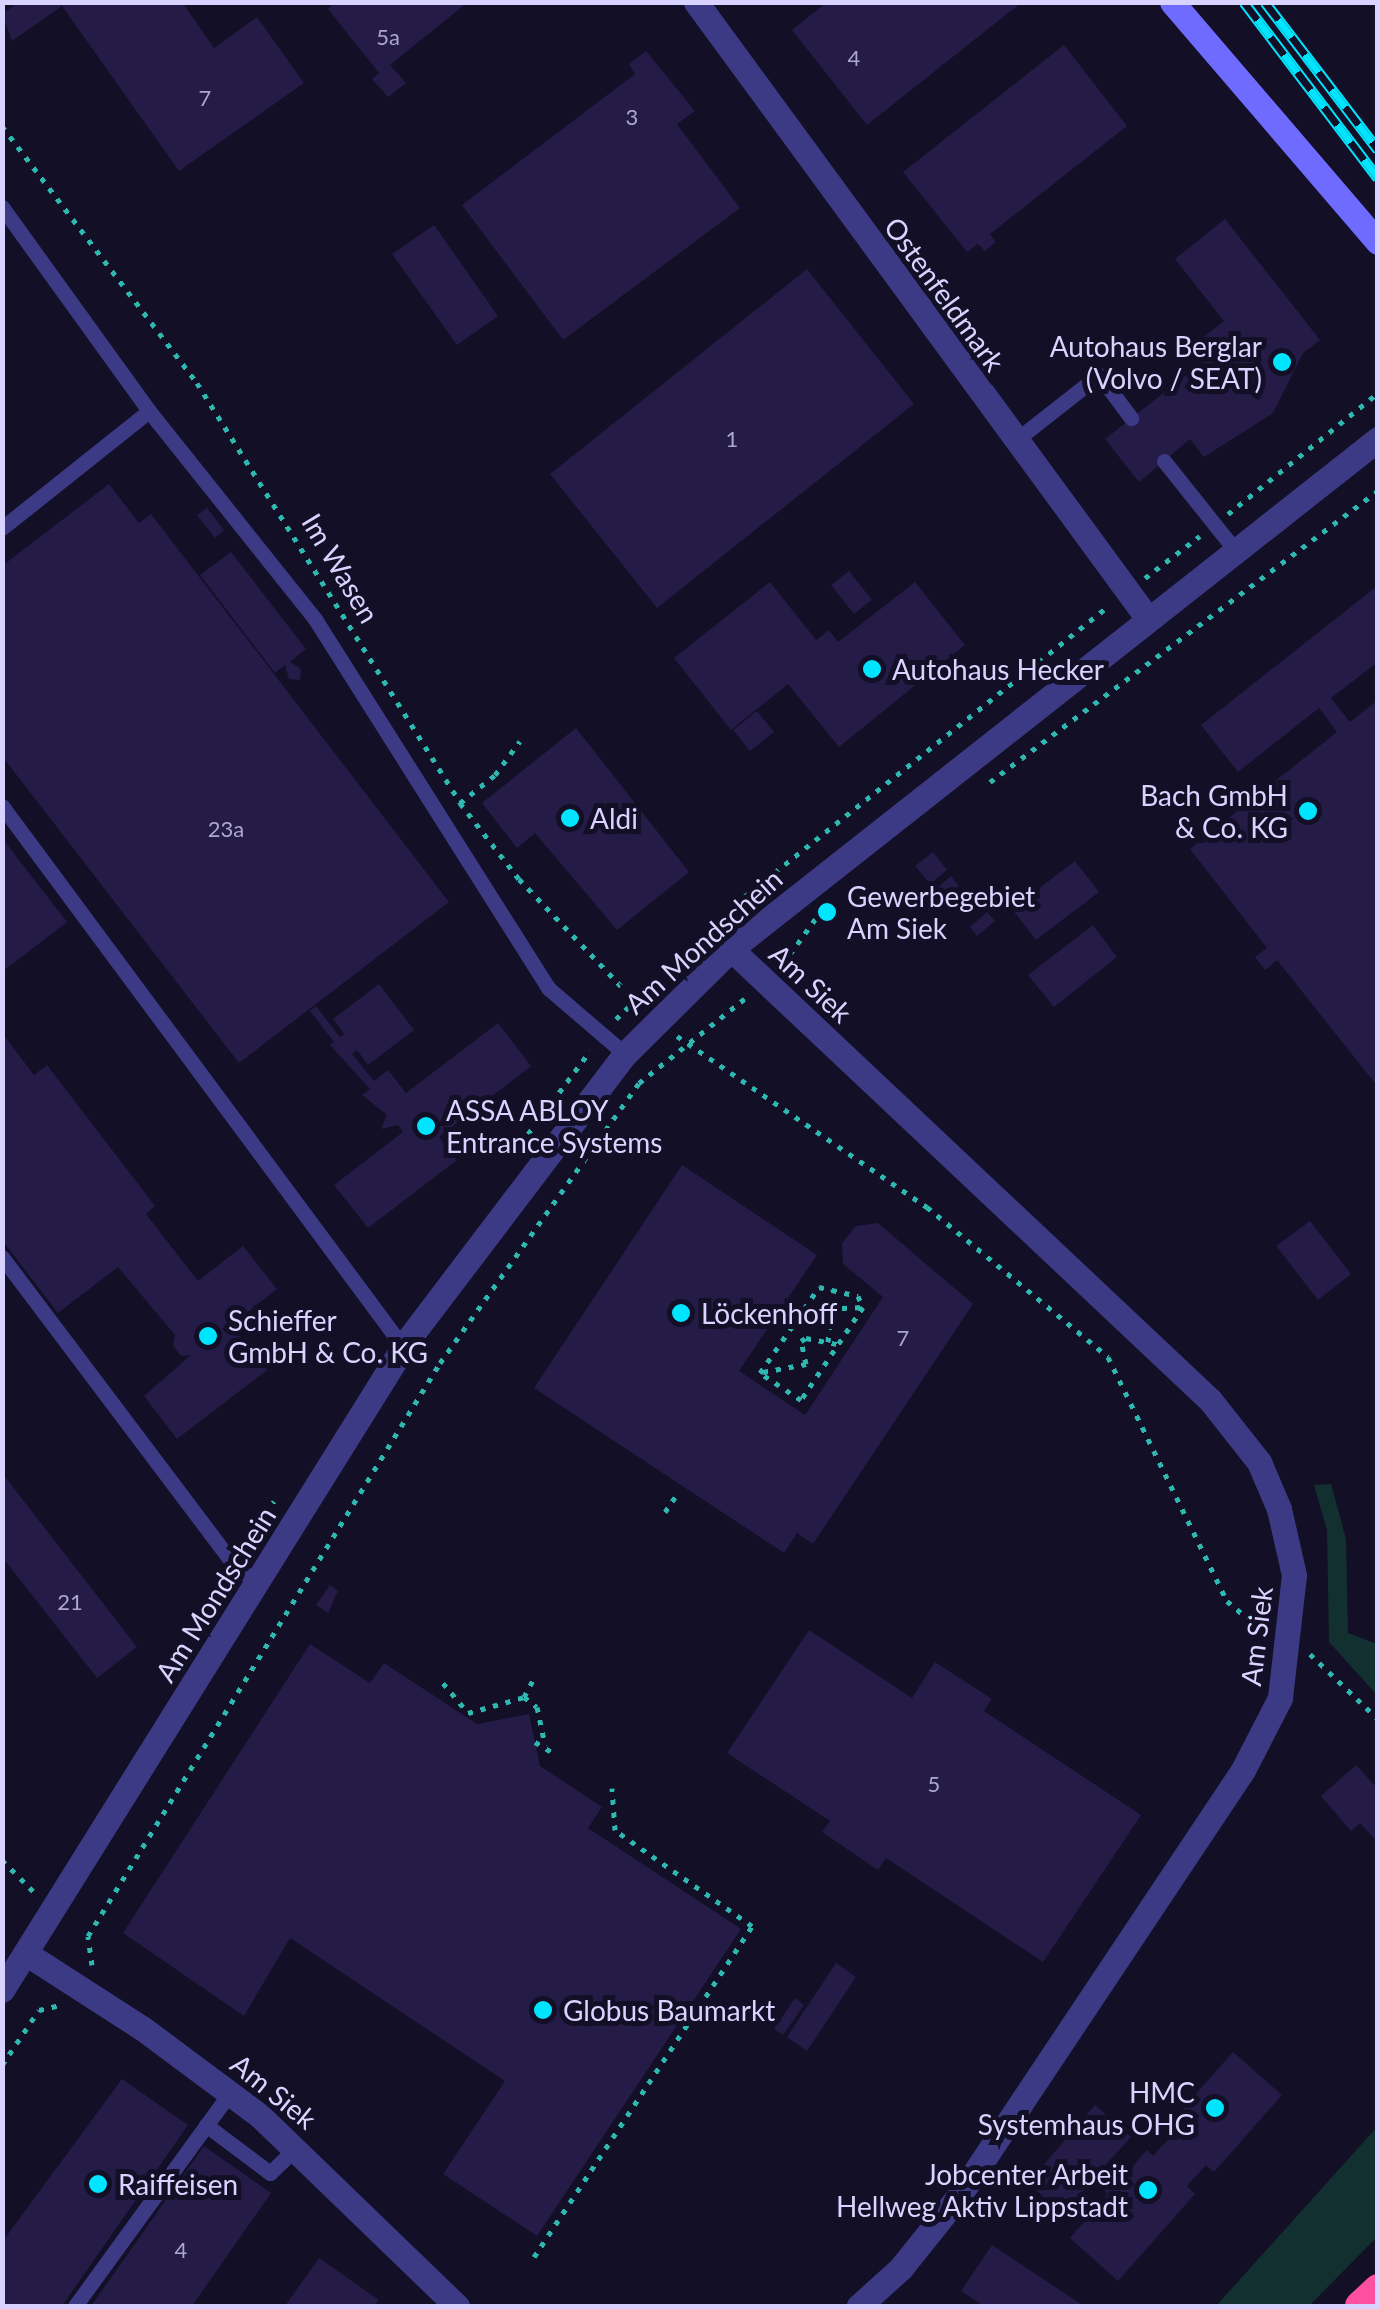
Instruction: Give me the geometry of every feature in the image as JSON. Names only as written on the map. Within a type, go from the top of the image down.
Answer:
[{"type":"highway","points":[[1360,2306],[1378,2289]]},
{"type":"main road","points":[[1172,2],[1378,242]]},
{"type":"street","name":"Ostenfeldmark","points":[[696,2],[1148,619]]},
{"type":"street","name":"Am Mondschein","points":[[2,1990],[27,1954],[45,1900],[257,1583],[403,1347],[625,1054],[732,950],[1378,439]]},
{"type":"street","name":"Am Siek","points":[[732,950],[1210,1400],[1259,1462],[1279,1509],[1294,1575],[1291,1643],[1280,1698],[1243,1770],[961,2194],[901,2268],[859,2306]]},
{"type":"street","name":"Am Siek","points":[[27,1954],[230,2093],[296,2148],[457,2306]]},
{"type":"lane","points":[[3,205],[150,411],[315,619],[548,988],[625,1054]]},
{"type":"lane","points":[[1016,440],[1098,376],[1131,418]]},
{"type":"lane","points":[[2,528],[150,411]]},
{"type":"lane","points":[[1164,462],[1236,550]]},
{"type":"lane","points":[[2,806],[403,1347]]},
{"type":"lane","points":[[2,1258],[233,1564],[257,1583]]},
{"type":"lane","points":[[75,2306],[230,2093]]},
{"type":"lane","points":[[206,2125],[270,2174],[296,2148]]},
{"type":"path","name":"Im Wasen","points":[[2,126],[208,398],[460,804],[519,878],[655,1021],[926,1206],[1108,1356],[1227,1601],[1250,1626],[1320,1660],[1378,1720]]},
{"type":"path","points":[[523,1141],[602,1034],[633,999],[734,904],[1378,393]]},
{"type":"path","points":[[976,792],[1378,491]]},
{"type":"path","points":[[460,804],[495,775],[520,742]]},
{"type":"path","points":[[2,2065],[39,2010],[72,2002],[81,1988],[92,1970],[88,1936],[440,1363],[640,1083],[766,982],[826,907]]},
{"type":"path","points":[[760,1372],[819,1287],[858,1296],[863,1307]]},
{"type":"path","points":[[828,1342],[833,1288]]},
{"type":"path","points":[[803,1310],[863,1307]]},
{"type":"path","points":[[760,1372],[801,1400],[863,1307]]},
{"type":"path","points":[[760,1372],[806,1364],[801,1342],[806,1338],[838,1344]]},
{"type":"path","points":[[664,1512],[679,1491]]},
{"type":"path","points":[[195,1627],[276,1498]]},
{"type":"path","points":[[443,1683],[468,1713],[524,1697],[533,1680]]},
{"type":"path","points":[[524,1697],[537,1707],[546,1746]]},
{"type":"path","points":[[535,1742],[556,1754]]},
{"type":"path","points":[[534,2256],[752,1926],[615,1830],[612,1788]]},
{"type":"path","points":[[2,1860],[45,1900]]},
{"type":"path","points":[[45,1876],[45,1900]]},
{"type":"path","points":[[26,1906],[45,1900]]},
{"type":"green space","points":[[1331,1484],[1346,1539],[1348,1633],[1377,1644],[1377,1695],[1329,1642],[1327,1530],[1314,1485]]},
{"type":"green space","points":[[1377,2127],[1377,2237],[1309,2306],[1216,2306]]},
{"type":"building","points":[[19,2],[182,2],[214,48],[257,17],[304,83],[179,171],[62,6],[12,41],[2,14]]},
{"type":"building","points":[[336,2],[468,2],[390,65],[406,83],[388,97],[372,79],[379,73],[328,9]]},
{"type":"building","points":[[827,2],[1022,2],[867,125],[792,30]]},
{"type":"building","points":[[1064,45],[1127,126],[990,234],[996,242],[985,251],[978,244],[967,252],[903,172]]},
{"type":"building","points":[[646,51],[695,111],[677,124],[740,208],[563,340],[462,205],[635,74],[629,64]]},
{"type":"building","points":[[1225,219],[1320,340],[1303,353],[1273,413],[1204,457],[1190,439],[1139,482],[1105,439],[1212,355],[1200,340],[1224,321],[1175,259]]},
{"type":"building","points":[[434,225],[498,316],[457,345],[392,254]]},
{"type":"building","points":[[807,269],[914,404],[657,608],[550,474]]},
{"type":"building","points":[[109,484],[139,523],[151,514],[449,902],[239,1063],[2,756],[2,566]]},
{"type":"building","points":[[207,508],[224,530],[215,538],[197,515]]},
{"type":"building","points":[[231,552],[306,649],[290,662],[301,669],[300,680],[289,679],[285,665],[275,673],[200,575]]},
{"type":"building","points":[[849,571],[872,600],[854,614],[831,585]]},
{"type":"building","points":[[770,582],[816,640],[829,630],[838,642],[915,582],[965,645],[839,747],[788,684],[731,730],[674,658]]},
{"type":"building","name":"Bach GmbH & Co. KG","points":[[1376,587],[1378,662],[1331,698],[1350,722],[1378,700],[1378,1087],[1277,960],[1265,970],[1255,957],[1267,948],[1190,849],[1337,732],[1319,708],[1238,772],[1201,725]]},
{"type":"building","points":[[757,711],[774,732],[750,751],[733,730]]},
{"type":"building","name":"Aldi","points":[[576,728],[689,872],[617,930],[535,833],[517,848],[482,803]]},
{"type":"building","points":[[2,838],[67,922],[2,972]]},
{"type":"building","points":[[933,852],[947,870],[930,884],[915,866]]},
{"type":"building","points":[[1075,861],[1099,892],[1036,940],[1012,909]]},
{"type":"building","points":[[951,876],[959,886],[941,899],[934,890]]},
{"type":"building","points":[[987,912],[995,921],[977,936],[970,927]]},
{"type":"building","points":[[1093,925],[1117,957],[1054,1007],[1028,975]]},
{"type":"building","name":"ASSA ABLOY Entrance Systems","points":[[379,984],[414,1030],[368,1065],[357,1050],[352,1054],[374,1081],[388,1070],[406,1093],[498,1023],[531,1066],[439,1137],[457,1160],[368,1228],[334,1185],[403,1132],[398,1125],[381,1129],[387,1115],[362,1095],[370,1089],[330,1045],[334,1042],[310,1011],[316,1006],[340,1037],[344,1034],[333,1019]]},
{"type":"building","points":[[2,1033],[34,1075],[47,1065],[155,1206],[146,1214],[198,1281],[243,1246],[277,1289],[231,1325],[267,1370],[177,1439],[144,1396],[191,1355],[181,1356],[173,1345],[175,1335],[118,1267],[58,1313],[2,1240]]},
{"type":"building","name":"Löckenhoff","points":[[682,1165],[817,1255],[739,1371],[805,1415],[883,1297],[843,1264],[842,1243],[856,1226],[878,1223],[973,1304],[813,1544],[797,1533],[784,1553],[534,1388]]},
{"type":"building","points":[[1310,1221],[1351,1274],[1318,1300],[1276,1246]]},
{"type":"building","points":[[2,1473],[137,1647],[97,1678],[2,1557]]},
{"type":"building","points":[[330,1585],[338,1591],[328,1613],[316,1605]]},
{"type":"building","points":[[809,1630],[912,1698],[935,1662],[992,1699],[984,1711],[1141,1815],[1043,1962],[886,1858],[878,1870],[822,1832],[830,1821],[727,1753]]},
{"type":"building","name":"Globus Baumarkt","points":[[310,1644],[370,1683],[384,1663],[477,1724],[529,1714],[540,1766],[602,1807],[588,1828],[741,1929],[537,2236],[443,2174],[505,2081],[290,1938],[244,2016],[123,1933]]},
{"type":"building","points":[[1356,1765],[1378,1789],[1378,1843],[1360,1823],[1351,1831],[1321,1796]]},
{"type":"building","points":[[836,1963],[856,1977],[807,2051],[787,2037]]},
{"type":"building","points":[[795,1998],[804,2005],[783,2035],[774,2029]]},
{"type":"building","name":"Jobcenter Arbeit Hellweg Aktiv Lippstadt","points":[[1233,2052],[1282,2095],[1214,2172],[1206,2165],[1187,2186],[1195,2194],[1118,2281],[1070,2238],[1108,2194],[1093,2179],[1063,2214],[1028,2183],[1095,2105],[1131,2137],[1100,2171],[1116,2185],[1147,2150],[1153,2156],[1172,2135],[1165,2129]]},
{"type":"building","name":"Raiffeisen","points":[[122,2079],[188,2125],[62,2306],[2,2306],[2,2242]]},
{"type":"building","points":[[204,2146],[271,2193],[192,2306],[91,2306]]},
{"type":"building","points":[[992,2245],[1084,2306],[984,2306],[961,2291]]},
{"type":"building","points":[[319,2258],[379,2300],[374,2306],[285,2306]]},
{"type":"railway","points":[[1244,2],[1378,178]]},
{"type":"railway","points":[[1265,2],[1378,150]]},
{"type":"place","name":"Autohaus Berglar (Volvo / SEAT)","points":[[1282,362]]},
{"type":"place","name":"Autohaus Hecker","points":[[872,669]]},
{"type":"place","name":"Bach GmbH & Co. KG","points":[[1308,811]]},
{"type":"place","name":"Aldi","points":[[570,818]]},
{"type":"place","name":"Gewerbegebiet Am Siek","points":[[827,912]]},
{"type":"place","name":"ASSA ABLOY Entrance Systems","points":[[426,1126]]},
{"type":"place","name":"Löckenhoff","points":[[681,1313]]},
{"type":"place","name":"Schieffer GmbH & Co. KG","points":[[208,1336]]},
{"type":"place","name":"Globus Baumarkt","points":[[543,2010]]},
{"type":"place","name":"HMC Systemhaus OHG","points":[[1215,2108]]},
{"type":"place","name":"Raiffeisen","points":[[98,2184]]},
{"type":"place","name":"Jobcenter Arbeit Hellweg Aktiv Lippstadt","points":[[1148,2190]]}]
